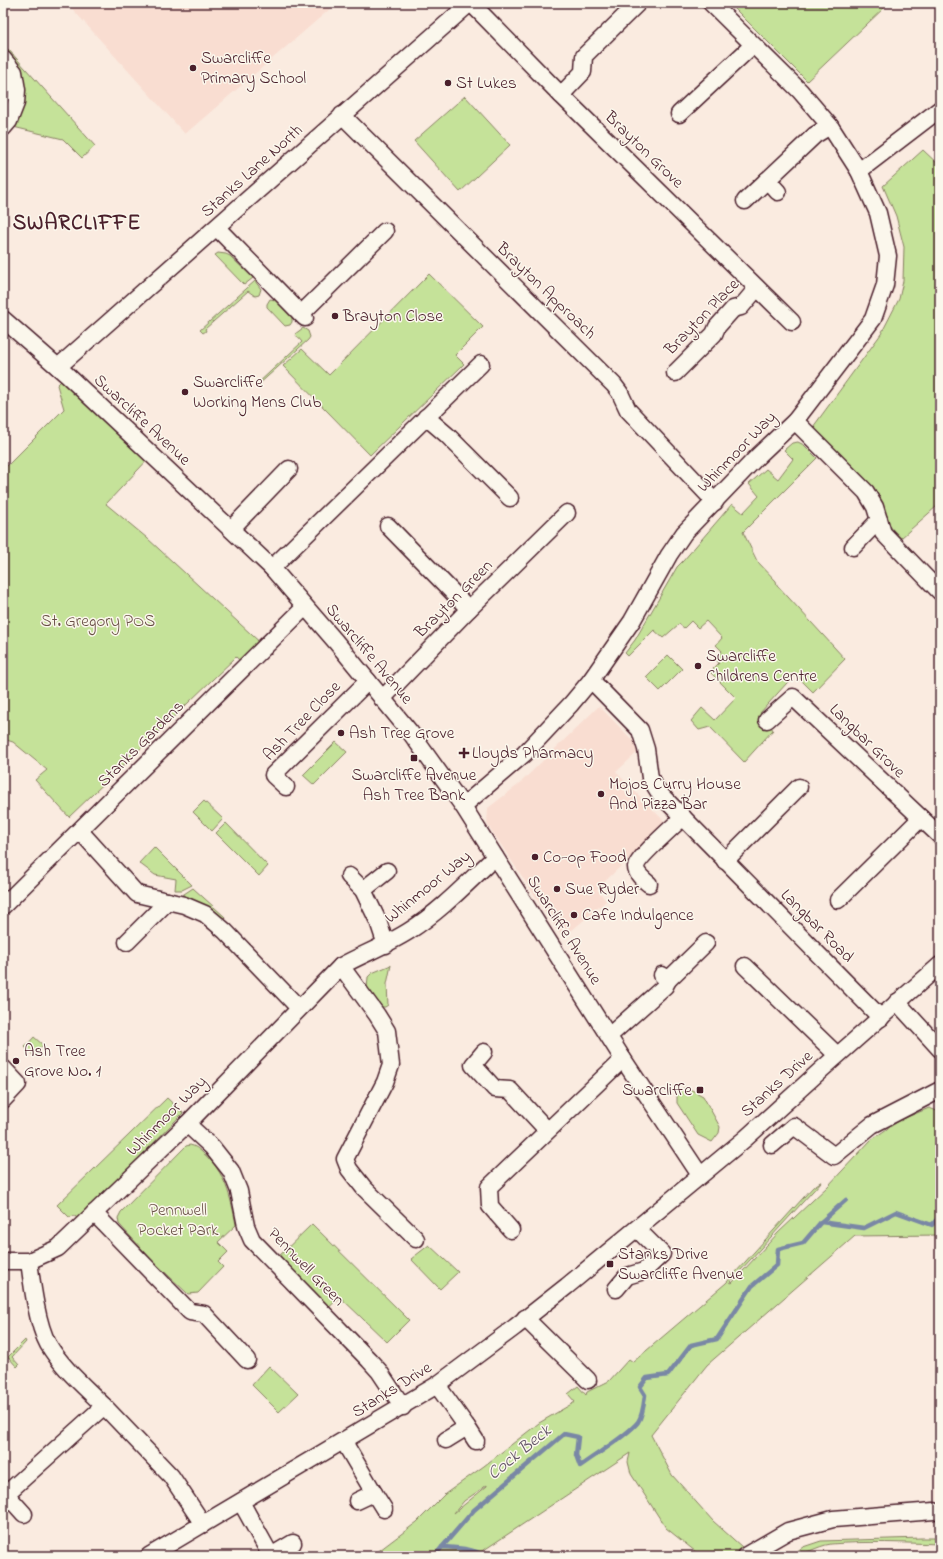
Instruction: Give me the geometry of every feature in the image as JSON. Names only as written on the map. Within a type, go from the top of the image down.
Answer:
[{"type":"street","name":"Brayton Grove","points":[[471,3],[560,95],[792,322]]},
{"type":"street","name":"Stanks Lane North","points":[[58,367],[342,115],[471,3]]},
{"type":"street","points":[[560,95],[583,72],[584,56],[638,3]]},
{"type":"street","name":"Whinmoor Way","points":[[463,806],[524,754],[559,719],[591,680],[632,621],[673,549],[684,533],[758,456],[795,421],[873,319],[885,285],[888,256],[878,213],[859,171],[830,126],[800,90],[711,3]]},
{"type":"street","points":[[679,114],[753,45]]},
{"type":"street","points":[[3,59],[14,72],[17,90],[16,103],[10,121],[3,128]]},
{"type":"street","points":[[859,171],[940,108]]},
{"type":"street","name":"Brayton Approach","points":[[342,115],[614,384],[628,410],[715,502]]},
{"type":"street","points":[[744,201],[815,135],[830,126]]},
{"type":"street","points":[[767,180],[778,192]]},
{"type":"street","points":[[216,228],[303,316],[385,231]]},
{"type":"street","name":"Brayton Place","points":[[675,373],[714,334],[717,327],[733,309],[741,306],[757,288]]},
{"type":"street","name":"Swarcliffe Avenue","points":[[3,318],[58,367],[272,568],[336,642],[422,746],[463,806],[623,1059],[700,1175]]},
{"type":"street","points":[[272,568],[481,364]]},
{"type":"street","points":[[426,417],[447,435],[510,498]]},
{"type":"street","points":[[795,421],[872,499],[883,533],[940,592]]},
{"type":"street","points":[[231,530],[289,469]]},
{"type":"street","name":"Brayton Green","points":[[382,699],[469,609],[559,531],[567,513]]},
{"type":"street","points":[[853,547],[880,520]]},
{"type":"street","points":[[388,526],[469,609]]},
{"type":"street","name":"Stanks Gardens","points":[[3,906],[305,607]]},
{"type":"street","name":"Langbar Road","points":[[591,680],[640,730],[646,749],[650,778],[660,794],[881,1018]]},
{"type":"street","name":"Ash Tree Close","points":[[286,787],[273,775],[368,681]]},
{"type":"street","name":"Langbar Grove","points":[[767,720],[793,696],[940,836]]},
{"type":"street","points":[[725,861],[799,787]]},
{"type":"street","points":[[649,884],[637,873],[636,867],[641,858],[683,818]]},
{"type":"street","points":[[838,900],[921,818]]},
{"type":"street","points":[[80,831],[137,894],[184,904],[205,914],[225,931],[299,1008]]},
{"type":"street","name":"Whinmoor Way","points":[[3,1261],[29,1261],[58,1248],[187,1124],[341,966],[363,954],[386,945],[410,930],[445,903],[495,857]]},
{"type":"street","points":[[363,890],[387,871]]},
{"type":"street","points":[[349,876],[363,890],[378,921],[386,945]]},
{"type":"street","points":[[127,942],[168,901]]},
{"type":"street","points":[[609,1036],[665,986],[665,977],[706,943]]},
{"type":"street","name":"Stanks Drive","points":[[149,1556],[403,1407],[437,1385],[515,1327],[746,1138],[940,965]]},
{"type":"street","points":[[341,966],[374,1010],[387,1031],[391,1065],[385,1082],[340,1158],[356,1178],[417,1243]]},
{"type":"street","points":[[746,966],[837,1056]]},
{"type":"street","points":[[898,1002],[940,1049]]},
{"type":"street","points":[[484,1052],[473,1064],[495,1088],[510,1090],[547,1130]]},
{"type":"street","points":[[511,1230],[490,1206],[489,1187],[623,1059]]},
{"type":"street","points":[[3,1068],[18,1084],[3,1100]]},
{"type":"street","points":[[772,1145],[794,1126],[834,1156],[872,1125],[940,1090]]},
{"type":"street","name":"Pennwell Green","points":[[187,1124],[212,1147],[231,1171],[239,1191],[246,1226],[252,1240],[379,1371],[403,1407]]},
{"type":"street","points":[[94,1214],[190,1312],[204,1314],[247,1360]]},
{"type":"street","points":[[616,1289],[626,1276],[644,1271],[662,1254],[637,1228]]},
{"type":"street","points":[[29,1261],[39,1319],[48,1344],[68,1371],[171,1476],[203,1524]]},
{"type":"street","points":[[525,1318],[588,1380]]},
{"type":"street","points":[[437,1385],[476,1441]]},
{"type":"street","points":[[24,1514],[4,1493],[104,1406]]},
{"type":"street","points":[[446,1440],[467,1427]]},
{"type":"street","points":[[344,1442],[384,1509]]},
{"type":"street","points":[[357,1501],[374,1493]]},
{"type":"street","points":[[241,1502],[271,1556],[293,1543]]},
{"type":"street","points":[[745,1556],[788,1531],[833,1519],[934,1511]]},
{"type":"shaded area","name":"Swarcliffe Primary School","points":[[67,3],[337,3],[185,134]]},
{"type":"shaded area","points":[[599,706],[641,749],[616,772],[666,823],[597,889],[606,901],[563,938],[487,824],[488,808],[518,785]]},
{"type":"green space","points":[[729,3],[883,3],[886,6],[807,81]]},
{"type":"green space","points":[[8,49],[95,146],[82,158],[63,139],[5,125],[16,103],[3,54]]},
{"type":"green space","points":[[465,96],[510,145],[460,192],[414,141]]},
{"type":"green space","points":[[923,150],[940,166],[940,189],[936,194],[940,198],[940,508],[937,506],[901,538],[805,438],[881,334],[899,299],[903,281],[904,247],[896,216],[883,186]]},
{"type":"green space","points":[[218,253],[230,256],[253,278],[244,285],[215,255]]},
{"type":"green space","points":[[429,274],[483,327],[455,355],[464,364],[370,455],[283,366],[302,349],[329,375]]},
{"type":"green space","points":[[255,281],[261,289],[259,295],[255,296],[248,291],[205,329],[206,331],[203,333],[200,330]]},
{"type":"green space","points":[[270,299],[275,300],[292,317],[292,322],[290,325],[285,326],[267,307]]},
{"type":"green space","points":[[303,328],[308,331],[310,337],[308,340],[257,386],[256,385],[302,342],[295,334]]},
{"type":"green space","name":"St. Gregory POS","points":[[67,375],[152,455],[106,504],[147,538],[265,647],[246,666],[236,657],[69,817],[35,780],[47,770],[13,742],[3,739],[3,470],[64,409],[57,385]]},
{"type":"green space","points":[[798,442],[804,445],[817,458],[743,532],[757,561],[845,659],[813,692],[795,674],[760,713],[767,720],[773,730],[744,762],[710,727],[699,730],[691,721],[702,708],[715,720],[736,698],[710,672],[719,663],[715,659],[722,651],[716,645],[722,638],[706,621],[698,628],[691,621],[684,628],[679,624],[663,638],[654,630],[628,656],[625,653],[635,640],[677,567],[732,504],[743,513],[759,496],[749,484],[766,469],[778,479],[793,459],[784,450],[792,443]]},
{"type":"green space","points":[[668,655],[682,669],[660,691],[646,677]]},
{"type":"green space","points":[[336,742],[347,752],[314,785],[303,775]]},
{"type":"green space","points":[[204,801],[223,819],[212,831],[193,812]]},
{"type":"green space","points":[[226,823],[268,866],[259,876],[216,833]]},
{"type":"green space","points":[[154,847],[192,885],[182,890],[175,890],[176,879],[155,875],[139,863]]},
{"type":"green space","points":[[193,888],[225,917],[220,921],[202,905],[181,896]]},
{"type":"green space","points":[[391,965],[387,984],[388,1005],[382,1007],[367,989],[368,977],[372,973]]},
{"type":"green space","points":[[34,1037],[43,1045],[33,1055],[25,1047]]},
{"type":"green space","points":[[686,1087],[703,1096],[720,1127],[719,1133],[712,1142],[698,1135],[677,1103],[677,1092]]},
{"type":"green space","points":[[167,1098],[183,1113],[78,1220],[75,1216],[69,1217],[57,1205]]},
{"type":"green space","points":[[929,1108],[940,1112],[940,1235],[855,1236],[707,1365],[651,1435],[672,1475],[713,1521],[752,1556],[701,1556],[666,1528],[631,1474],[628,1462],[630,1453],[475,1556],[372,1556],[417,1522],[445,1494],[539,1423],[575,1402],[568,1394],[578,1386],[586,1395],[587,1392],[609,1381],[629,1359],[633,1362],[726,1283],[813,1187],[822,1181],[730,1282],[732,1283],[778,1233],[828,1186],[871,1140],[900,1120]],"holes":[[[487,1486],[454,1513],[464,1501]]]},
{"type":"green space","name":"Pennwell Pocket Park","points":[[186,1146],[194,1146],[211,1160],[217,1168],[229,1195],[236,1225],[218,1242],[228,1252],[218,1262],[223,1267],[198,1293],[188,1294],[153,1261],[119,1224],[118,1218],[121,1212]]},
{"type":"green space","points":[[312,1224],[409,1320],[387,1342],[340,1297],[323,1313],[273,1262]]},
{"type":"green space","points":[[429,1245],[458,1272],[440,1289],[411,1259]]},
{"type":"green space","points":[[25,1340],[26,1342],[12,1357],[19,1365],[17,1367],[8,1357]]},
{"type":"green space","points":[[269,1366],[298,1394],[279,1412],[252,1385]]},
{"type":"green space","points":[[940,1538],[940,1544],[872,1542],[831,1544],[795,1556],[790,1556],[803,1547],[821,1541]]},
{"type":"waterway","points":[[821,1222],[846,1200]]},
{"type":"waterway","name":"Cock Beck","points":[[432,1556],[437,1553],[474,1510],[564,1434],[578,1437],[576,1455],[580,1466],[619,1439],[633,1427],[640,1419],[645,1395],[640,1387],[647,1378],[668,1375],[691,1345],[717,1339],[752,1286],[777,1265],[778,1249],[803,1243],[821,1222],[864,1228],[896,1212],[932,1225],[940,1216]]},
{"type":"waterway","points":[[442,1547],[469,1550],[484,1556]]},
{"type":"place","name":"Swarcliffe Primary School","points":[[193,68]]},
{"type":"place","name":"St Lukes","points":[[448,83]]},
{"type":"place","name":"Brayton Close","points":[[335,316]]},
{"type":"place","name":"Swarcliffe Working Mens Club","points":[[185,392]]},
{"type":"place","name":"Swarcliffe Childrens Centre","points":[[698,666]]},
{"type":"place","name":"Ash Tree Grove","points":[[341,733]]},
{"type":"place","name":"Lloyds Pharmacy","points":[[464,753]]},
{"type":"place","name":"Swarcliffe Avenue Ash Tree Bank","points":[[414,758]]},
{"type":"place","name":"Mojos Curry House And Pizza Bar","points":[[601,794]]},
{"type":"place","name":"Co-op Food","points":[[535,857]]},
{"type":"place","name":"Sue Ryder","points":[[557,889]]},
{"type":"place","name":"Cafe Indulgence","points":[[574,915]]},
{"type":"place","name":"Ash Tree Grove No. 1","points":[[16,1061]]},
{"type":"place","name":"Swarcliffe","points":[[700,1090]]},
{"type":"place","name":"Stanks Drive Swarcliffe Avenue","points":[[610,1264]]},
{"type":"district","name":"SWARCLIFFE","points":[[77,224]]}]
